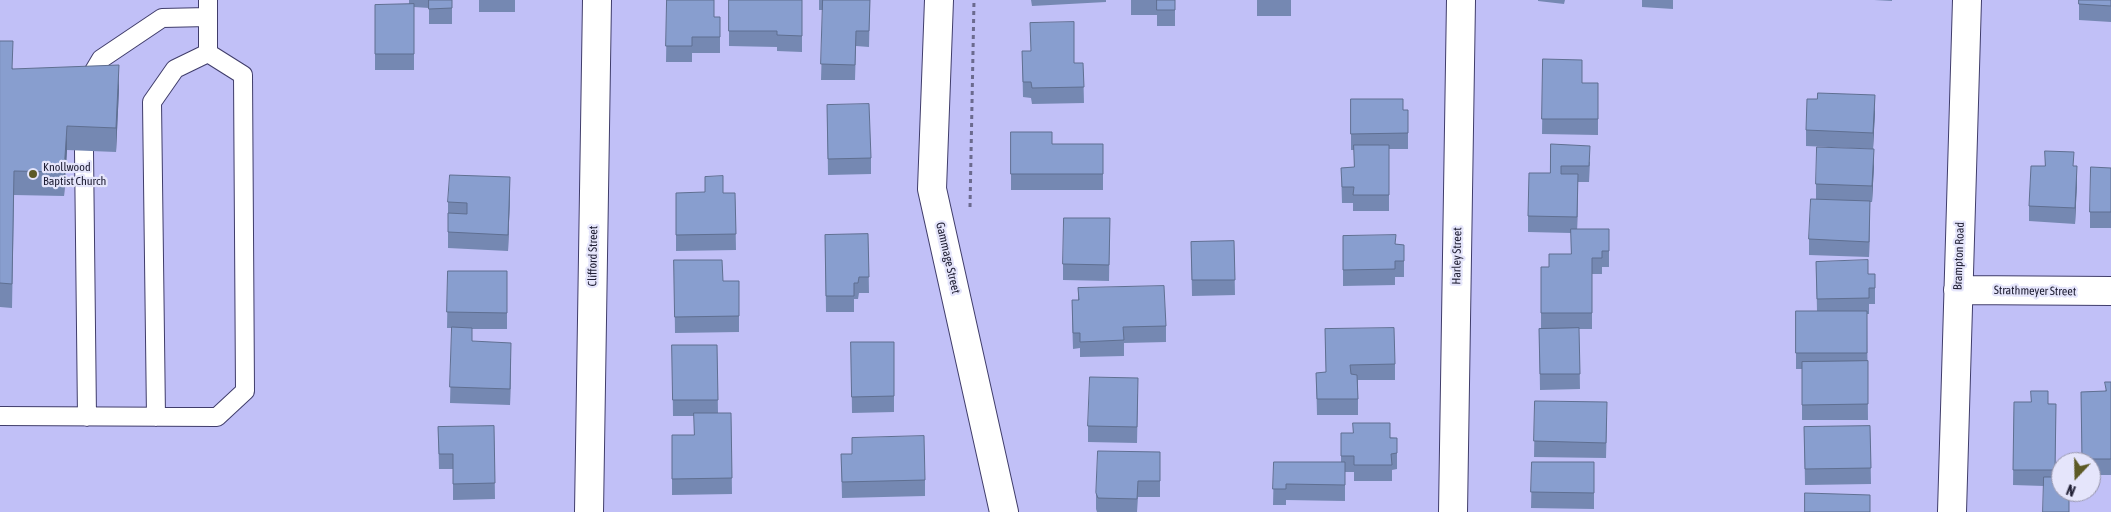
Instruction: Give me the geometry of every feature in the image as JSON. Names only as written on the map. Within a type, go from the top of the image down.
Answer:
[{"type":"street","name":"Clifford Street","points":[[589,512],[597,0]]},
{"type":"street","name":"Gammage Street","points":[[939,0],[932,189],[1004,512]]},
{"type":"street","name":"Harley Street","points":[[1453,512],[1461,0]]},
{"type":"street","name":"Brampton Road","points":[[1952,512],[1967,0]]},
{"type":"street","name":"Strathmeyer Street","points":[[1958,290],[2111,292]]},
{"type":"lane","points":[[83,90],[101,58],[162,18],[208,9],[208,53]]},
{"type":"lane","points":[[0,416],[217,417],[245,391],[243,75],[208,53]]},
{"type":"lane","points":[[156,417],[152,102],[175,69],[208,53]]},
{"type":"lane","points":[[84,151],[87,417]]},
{"type":"path","points":[[970,216],[974,0]]},
{"type":"building","points":[[429,0],[452,0],[452,8],[429,9]]},
{"type":"building","points":[[667,0],[714,0],[714,17],[720,17],[720,37],[692,37],[692,46],[666,46]]},
{"type":"building","points":[[729,0],[802,0],[802,36],[777,35],[777,31],[729,31]]},
{"type":"building","points":[[823,0],[870,0],[869,31],[856,31],[855,65],[821,64]]},
{"type":"building","points":[[1157,0],[1175,0],[1175,10],[1157,10]]},
{"type":"building","points":[[2079,0],[2111,0],[2111,6],[2079,4]]},
{"type":"building","points":[[414,4],[414,54],[375,54],[375,5]]},
{"type":"building","points":[[1074,22],[1074,63],[1083,63],[1084,87],[1032,88],[1031,82],[1023,82],[1022,51],[1031,51],[1030,23]]},
{"type":"building","name":"Knollwood Baptist Church","points":[[0,41],[13,41],[12,69],[119,65],[116,128],[67,126],[64,172],[14,171],[12,284],[0,283]]},
{"type":"building","points":[[1543,59],[1582,60],[1582,83],[1598,83],[1598,119],[1542,119]]},
{"type":"building","points":[[1818,93],[1875,95],[1873,133],[1806,130],[1807,99],[1817,99]]},
{"type":"building","points":[[1351,99],[1403,99],[1403,110],[1408,110],[1408,133],[1351,134]]},
{"type":"building","points":[[869,104],[871,158],[828,159],[827,105]]},
{"type":"building","points":[[1011,132],[1052,132],[1052,144],[1103,144],[1103,174],[1011,174]]},
{"type":"building","points":[[1551,144],[1590,146],[1589,166],[1561,166],[1561,174],[1578,174],[1577,217],[1528,216],[1529,173],[1550,173]]},
{"type":"building","points":[[1354,145],[1389,145],[1389,195],[1353,195],[1354,187],[1342,187],[1341,168],[1354,167]]},
{"type":"building","points":[[1817,147],[1874,149],[1872,186],[1816,184]]},
{"type":"building","points":[[2045,151],[2074,152],[2073,166],[2077,166],[2075,208],[2029,206],[2031,166],[2045,166]]},
{"type":"building","points":[[2091,167],[2111,168],[2111,212],[2090,212]]},
{"type":"building","points":[[450,175],[510,177],[508,235],[448,232],[448,213],[467,214],[467,203],[448,202]]},
{"type":"building","points":[[723,176],[723,193],[735,193],[736,234],[676,235],[676,193],[705,192],[705,177]]},
{"type":"building","points":[[1811,199],[1870,201],[1869,242],[1809,239]]},
{"type":"building","points":[[1064,218],[1110,218],[1109,265],[1063,264]]},
{"type":"building","points":[[1571,229],[1609,229],[1609,251],[1602,251],[1602,258],[1592,258],[1592,313],[1541,313],[1541,267],[1549,267],[1549,254],[1571,254]]},
{"type":"building","points":[[868,234],[869,277],[859,277],[858,283],[854,283],[854,296],[826,296],[825,235]]},
{"type":"building","points":[[1396,235],[1395,244],[1404,245],[1404,261],[1395,261],[1395,269],[1343,270],[1343,236]]},
{"type":"building","points":[[1234,241],[1235,280],[1192,280],[1191,242]]},
{"type":"building","points":[[674,260],[722,260],[723,281],[739,281],[739,316],[675,317]]},
{"type":"building","points":[[1868,260],[1868,274],[1875,274],[1875,288],[1869,288],[1869,298],[1817,299],[1816,262]]},
{"type":"building","points":[[448,271],[507,271],[507,313],[447,312]]},
{"type":"building","points":[[1164,286],[1166,326],[1123,327],[1124,340],[1080,342],[1080,333],[1073,333],[1072,300],[1079,300],[1078,288]]},
{"type":"building","points":[[1796,311],[1867,311],[1867,353],[1796,353]]},
{"type":"building","points":[[452,327],[472,328],[472,341],[511,343],[510,389],[450,387]]},
{"type":"building","points":[[1394,328],[1395,364],[1350,365],[1351,374],[1357,375],[1358,399],[1317,399],[1316,373],[1326,372],[1325,329]]},
{"type":"building","points":[[1579,328],[1580,374],[1540,374],[1539,329]]},
{"type":"building","points":[[851,342],[894,342],[894,396],[852,397]]},
{"type":"building","points":[[672,345],[717,345],[718,400],[673,400]]},
{"type":"building","points":[[1868,361],[1868,404],[1802,405],[1802,362]]},
{"type":"building","points":[[1090,377],[1138,378],[1137,427],[1088,426]]},
{"type":"building","points":[[2105,382],[2111,382],[2111,459],[2101,459],[2101,452],[2082,452],[2081,392],[2106,391]]},
{"type":"building","points":[[2031,391],[2048,391],[2048,404],[2056,404],[2055,452],[2051,452],[2051,470],[2013,470],[2014,402],[2031,402]]},
{"type":"building","points":[[1535,401],[1607,402],[1606,443],[1534,441]]},
{"type":"building","points":[[694,413],[731,413],[732,478],[672,479],[672,435],[694,435]]},
{"type":"building","points":[[1353,423],[1390,423],[1390,438],[1397,438],[1397,453],[1391,454],[1392,465],[1354,465],[1354,456],[1341,456],[1341,433],[1353,433]]},
{"type":"building","points":[[494,426],[495,483],[453,484],[453,454],[439,454],[438,427]]},
{"type":"building","points":[[1870,426],[1871,468],[1805,469],[1804,427]]},
{"type":"building","points":[[924,436],[925,480],[842,482],[841,454],[852,454],[852,438]]},
{"type":"building","points":[[1098,451],[1160,452],[1160,481],[1138,481],[1137,499],[1098,498],[1096,493]]},
{"type":"building","points":[[1274,462],[1345,462],[1345,485],[1286,484],[1286,489],[1273,489]]},
{"type":"building","points":[[1532,462],[1594,462],[1594,493],[1531,492]]},
{"type":"building","points":[[2044,477],[2051,477],[2051,502],[2069,502],[2069,512],[2043,512]]},
{"type":"building","points":[[1805,493],[1870,495],[1870,512],[1805,512]]},
{"type":"place","name":"Knollwood Baptist Church","points":[[33,174]]}]
